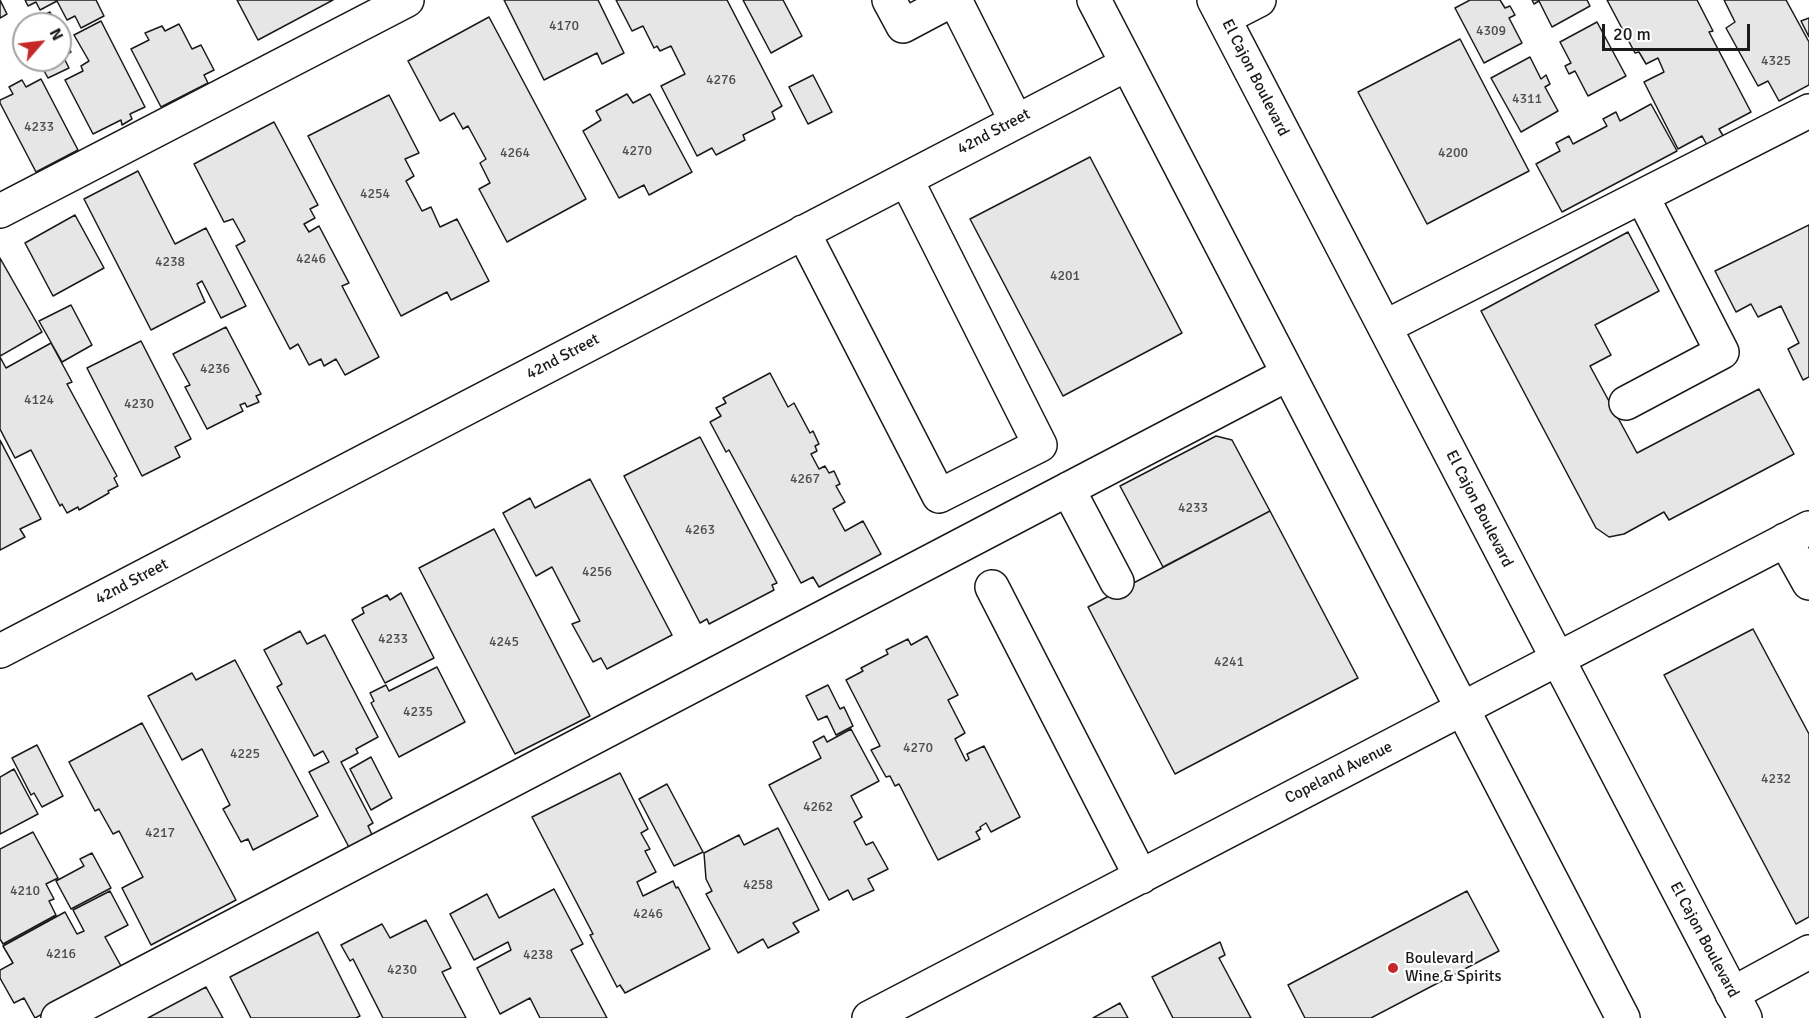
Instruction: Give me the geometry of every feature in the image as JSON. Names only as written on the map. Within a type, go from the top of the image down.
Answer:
[{"type":"street","points":[[0,211],[407,0]]},
{"type":"street","points":[[889,0],[903,26],[953,0],[1016,121]]},
{"type":"street","points":[[1094,0],[1623,1018]]},
{"type":"street","points":[[1219,9],[1259,0]]},
{"type":"street","name":"El Cajon Boulevard","points":[[1219,9],[1738,1006]]},
{"type":"street","name":"42nd Street","points":[[0,651],[1127,64]]},
{"type":"street","points":[[1385,327],[1809,111]]},
{"type":"street","points":[[803,232],[939,496],[1040,445],[906,179]]},
{"type":"street","points":[[1626,403],[1722,351],[1642,196]]},
{"type":"street","points":[[58,1018],[1288,374]]},
{"type":"street","points":[[1068,489],[1117,582]]},
{"type":"street","points":[[1797,534],[1809,583]]},
{"type":"street","name":"Copeland Avenue","points":[[869,1018],[1797,534]]},
{"type":"street","points":[[992,587],[1141,877]]},
{"type":"street","points":[[1738,1006],[1809,952]]},
{"type":"building","points":[[0,0],[7,14],[0,18]]},
{"type":"building","points":[[25,0],[96,0],[104,16],[81,28],[75,16],[72,18],[72,12],[63,12],[57,1],[40,10],[36,2],[28,6]]},
{"type":"building","points":[[237,0],[333,0],[258,40]]},
{"type":"building","points":[[504,0],[598,0],[624,53],[602,64],[597,53],[544,80]]},
{"type":"building","points":[[616,0],[727,0],[782,106],[772,112],[775,119],[743,135],[745,140],[716,155],[712,148],[697,156],[661,86],[685,74],[671,46],[660,51],[657,46],[654,48],[643,26],[632,31]]},
{"type":"building","points":[[743,0],[783,0],[802,36],[771,53]]},
{"type":"building","points":[[1470,0],[1500,0],[1505,8],[1510,6],[1515,15],[1509,18],[1522,43],[1484,63],[1455,8]]},
{"type":"building","points":[[1532,0],[1587,0],[1590,6],[1552,27],[1539,1],[1534,4]]},
{"type":"building","points":[[1607,0],[1697,0],[1713,31],[1709,32],[1751,112],[1719,129],[1725,139],[1708,147],[1702,136],[1678,149],[1644,82],[1664,72],[1658,58],[1646,64],[1639,52],[1635,53]]},
{"type":"building","points":[[1724,0],[1786,0],[1809,42],[1809,85],[1779,101],[1768,81],[1758,86],[1726,28],[1735,22]]},
{"type":"building","points":[[489,17],[586,199],[507,242],[479,189],[490,183],[480,163],[486,159],[468,126],[463,129],[454,113],[440,121],[408,61]]},
{"type":"building","points":[[1809,18],[1809,37],[1801,21]]},
{"type":"building","points":[[101,21],[145,107],[130,114],[132,119],[122,125],[121,120],[93,134],[65,80],[83,71],[81,66],[89,61],[74,35]]},
{"type":"building","points":[[1597,22],[1626,76],[1588,96],[1575,71],[1569,74],[1565,66],[1571,63],[1560,42]]},
{"type":"building","points":[[179,24],[192,49],[201,45],[214,70],[204,75],[208,83],[161,107],[131,49],[149,40],[145,33],[162,26],[165,31]]},
{"type":"building","points":[[1460,39],[1529,171],[1427,224],[1358,92]]},
{"type":"building","points":[[1530,57],[1541,79],[1546,75],[1550,84],[1545,87],[1558,111],[1521,132],[1491,78]]},
{"type":"building","points":[[45,72],[61,72],[48,78]]},
{"type":"building","points":[[813,75],[832,112],[808,124],[789,87]]},
{"type":"building","points":[[41,79],[78,150],[36,172],[0,100],[13,94],[9,87],[22,80],[26,87]]},
{"type":"building","points":[[627,94],[633,103],[650,94],[692,172],[649,195],[644,185],[619,198],[583,131],[601,120],[596,111]]},
{"type":"building","points":[[389,95],[419,153],[405,159],[414,176],[406,181],[422,211],[431,207],[440,227],[457,219],[489,281],[451,300],[447,292],[401,316],[308,136]]},
{"type":"building","points":[[1651,104],[1677,151],[1562,212],[1536,164],[1560,151],[1556,143],[1569,136],[1573,144],[1607,126],[1603,119],[1616,112],[1620,121]]},
{"type":"building","points":[[274,122],[318,205],[310,209],[315,218],[304,224],[309,232],[319,226],[349,283],[342,286],[379,357],[345,375],[336,359],[324,366],[321,359],[309,365],[298,344],[290,349],[236,246],[245,241],[233,219],[224,222],[194,164]]},
{"type":"building","points":[[1090,157],[1182,333],[1063,396],[970,219]]},
{"type":"building","points":[[138,171],[175,244],[206,228],[246,306],[221,318],[202,281],[197,284],[205,302],[151,330],[84,199]]},
{"type":"building","points":[[75,215],[104,268],[53,296],[25,243]]},
{"type":"building","points":[[1809,225],[1809,377],[1803,380],[1788,349],[1799,343],[1781,306],[1758,317],[1751,304],[1736,312],[1715,271]]},
{"type":"building","points":[[1628,232],[1659,291],[1595,325],[1611,355],[1590,366],[1637,453],[1759,389],[1794,454],[1669,520],[1664,512],[1624,534],[1609,537],[1596,528],[1481,311]]},
{"type":"building","points":[[0,258],[42,332],[0,356]]},
{"type":"building","points":[[71,305],[92,345],[62,362],[39,321]]},
{"type":"building","points":[[226,327],[261,394],[256,396],[259,402],[247,407],[245,403],[240,405],[243,411],[207,429],[185,387],[190,385],[173,354]]},
{"type":"building","points":[[141,341],[191,439],[175,447],[180,457],[142,476],[87,368]]},
{"type":"building","points":[[51,343],[72,382],[67,384],[117,476],[114,478],[118,486],[79,510],[78,507],[67,513],[62,504],[60,506],[31,450],[15,458],[0,429],[0,357],[6,368]]},
{"type":"building","points":[[770,373],[788,407],[794,403],[810,433],[813,431],[819,444],[815,446],[817,451],[811,454],[819,469],[825,466],[829,473],[834,471],[840,484],[836,486],[845,502],[833,509],[845,531],[863,521],[881,554],[819,587],[813,577],[801,583],[729,450],[726,452],[710,422],[721,416],[716,408],[726,403],[723,398]]},
{"type":"building","points":[[1216,436],[1232,440],[1270,511],[1163,567],[1120,486]]},
{"type":"building","points":[[700,437],[777,583],[772,585],[774,590],[709,624],[707,619],[700,623],[624,476]]},
{"type":"building","points":[[0,440],[41,519],[20,529],[25,537],[0,550]]},
{"type":"building","points":[[590,479],[672,635],[607,669],[601,658],[593,662],[572,624],[580,621],[552,567],[536,576],[503,513],[530,498],[535,508]]},
{"type":"building","points":[[1270,511],[1358,678],[1175,774],[1088,607]]},
{"type":"building","points":[[494,529],[590,716],[515,754],[419,568]]},
{"type":"building","points":[[401,593],[434,658],[385,683],[352,620],[364,613],[362,608],[387,595],[390,600]]},
{"type":"building","points":[[1753,629],[1809,734],[1809,917],[1796,924],[1664,675]]},
{"type":"building","points":[[300,631],[307,644],[325,635],[378,737],[356,749],[358,753],[341,762],[373,823],[368,826],[374,839],[351,851],[309,772],[329,762],[323,751],[314,756],[277,687],[282,684],[264,650]]},
{"type":"building","points":[[927,636],[958,695],[948,700],[965,733],[955,739],[966,761],[969,759],[967,754],[984,746],[1020,817],[991,832],[986,823],[976,832],[980,839],[938,860],[899,784],[895,786],[890,776],[886,777],[871,750],[880,746],[846,680],[863,671],[861,668],[888,654],[886,650],[908,639],[911,645]]},
{"type":"building","points":[[235,660],[318,816],[253,850],[248,839],[241,842],[223,809],[230,805],[202,749],[182,760],[148,696],[192,673],[196,680]]},
{"type":"building","points":[[437,667],[465,722],[399,757],[371,703],[374,701],[370,693],[386,685],[389,691]]},
{"type":"building","points":[[828,685],[840,709],[844,707],[853,726],[836,735],[827,716],[818,720],[806,696]]},
{"type":"building","points":[[142,723],[236,900],[151,945],[122,888],[143,877],[119,831],[113,834],[99,809],[95,811],[69,762]]},
{"type":"building","points":[[851,729],[879,781],[851,796],[862,817],[854,822],[866,845],[873,842],[888,869],[868,879],[874,890],[853,900],[848,890],[829,900],[769,785],[821,758],[813,742],[824,736],[827,742]]},
{"type":"building","points":[[37,745],[63,796],[42,807],[34,793],[31,795],[12,758]]},
{"type":"building","points":[[371,757],[392,798],[371,810],[350,769]]},
{"type":"building","points":[[14,769],[38,814],[0,834],[0,777]]},
{"type":"building","points":[[620,773],[648,829],[641,833],[650,849],[645,851],[656,872],[637,882],[643,896],[673,881],[710,949],[625,993],[620,985],[617,987],[590,935],[593,934],[532,817]]},
{"type":"building","points":[[667,784],[703,852],[674,866],[639,799]]},
{"type":"building","points":[[778,828],[819,910],[793,923],[799,932],[768,948],[763,939],[738,953],[706,894],[712,891],[706,879],[704,853],[739,835],[744,845]]},
{"type":"building","points":[[33,832],[58,878],[46,884],[54,899],[49,901],[56,915],[3,944],[0,939],[0,849]]},
{"type":"building","points":[[92,853],[111,888],[71,909],[56,881],[84,866],[80,859]]},
{"type":"building","points":[[554,889],[583,944],[571,950],[607,1018],[540,1018],[530,998],[500,1014],[477,968],[511,950],[508,942],[474,960],[450,914],[487,894],[499,918]]},
{"type":"building","points":[[110,891],[128,925],[105,937],[121,966],[115,969],[120,975],[98,984],[35,1018],[24,998],[14,1003],[0,978],[0,970],[13,963],[3,946],[65,912],[77,934],[84,931],[73,910]]},
{"type":"building","name":"Boulevard Wine & Spirits","points":[[1467,891],[1499,951],[1371,1018],[1305,1018],[1288,985]]},
{"type":"building","points":[[426,920],[451,968],[442,972],[466,1018],[383,1018],[353,959],[350,961],[341,945],[382,924],[390,938]]},
{"type":"building","points":[[318,932],[360,1016],[356,1018],[251,1018],[230,977]]},
{"type":"building","points":[[1220,942],[1225,955],[1219,958],[1251,1018],[1173,1018],[1152,977]]},
{"type":"building","points":[[206,987],[223,1018],[148,1018]]},
{"type":"building","points":[[1120,1003],[1128,1018],[1093,1018]]},
{"type":"place","name":"Boulevard Wine & Spirits","points":[[1393,968]]}]
